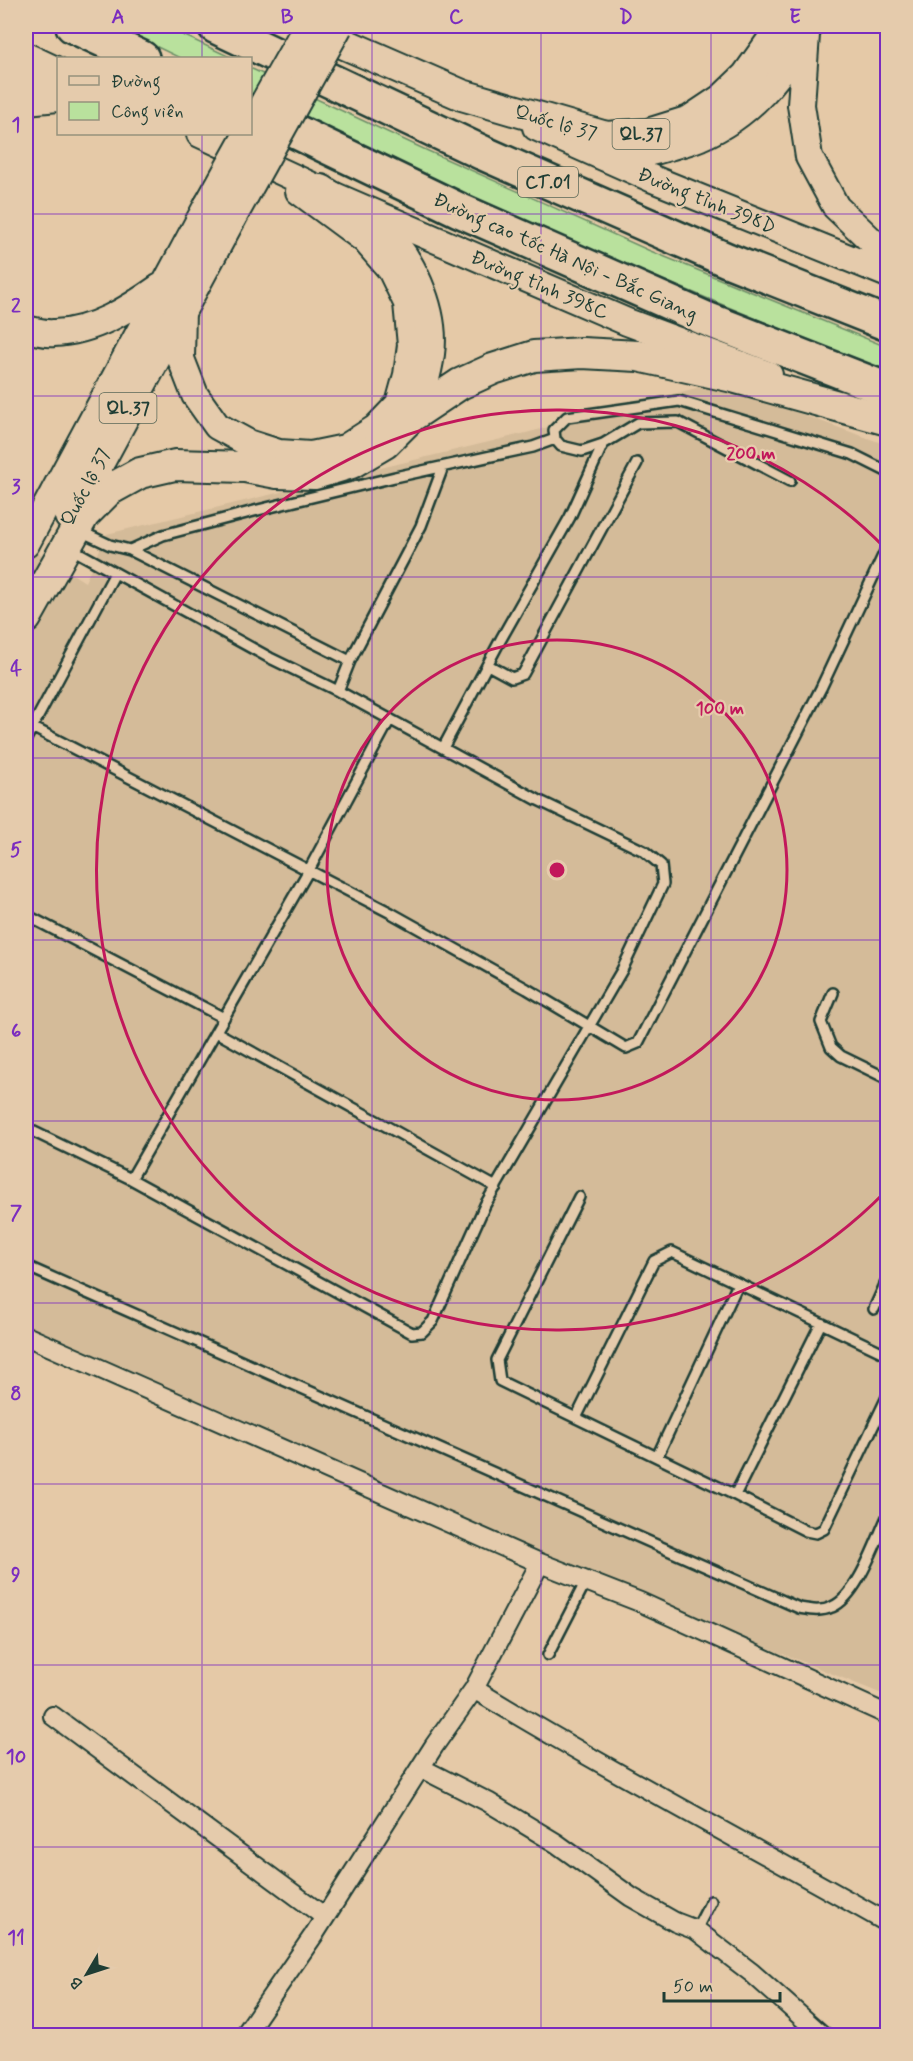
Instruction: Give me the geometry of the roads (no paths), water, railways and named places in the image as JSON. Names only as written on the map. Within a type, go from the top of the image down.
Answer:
[{"type":"highway","points":[[73,26],[140,57]]},
{"type":"highway","name":"CT.01","points":[[215,26],[483,153],[727,260],[888,324]]},
{"type":"highway","name":"Quốc lộ 37","points":[[305,26],[462,95],[606,136],[648,134],[690,121],[723,99],[747,76],[777,34],[779,26]]},
{"type":"highway","name":"QL.37","points":[[219,212],[337,26]]},
{"type":"highway","points":[[26,84],[57,82]]},
{"type":"highway","name":"Đường cao tốc Hà Nội - Bắc Giang","points":[[252,111],[459,210],[694,313],[888,390]]},
{"type":"highway","points":[[321,190],[377,227],[406,261],[426,304],[429,351],[423,385],[412,416]]},
{"type":"highway","name":"Quốc lộ 37","points":[[26,598],[182,309],[219,212]]},
{"type":"highway","points":[[26,618],[84,514],[109,490],[140,473],[175,465],[245,467],[277,473],[314,474],[351,463],[385,443],[412,416],[460,384],[493,369],[534,356],[582,353],[638,356],[733,377],[888,420]]},
{"type":"main road","points":[[252,123],[305,26]]},
{"type":"main road","points":[[557,137],[616,156],[654,152],[700,137],[738,117],[768,88],[797,47],[806,26]]},
{"type":"main road","points":[[806,26],[801,105],[809,157],[836,207],[877,246],[888,252]]},
{"type":"main road","points":[[26,56],[57,71]]},
{"type":"main road","name":"Đường tỉnh 398D","points":[[462,95],[653,179],[888,274]]},
{"type":"main road","points":[[26,101],[57,98]]},
{"type":"main road","name":"Đường tỉnh 398C","points":[[202,135],[321,190],[627,322],[888,420]]},
{"type":"main road","points":[[26,544],[163,285],[219,212],[247,135]]},
{"type":"main road","points":[[182,309],[180,359],[195,395],[217,426],[248,444],[279,453],[311,455],[345,447],[376,428],[399,404],[407,375],[411,345],[407,303],[391,270],[365,240],[260,162]]},
{"type":"main road","points":[[26,329],[53,333],[92,326],[127,309],[163,285]]},
{"type":"street","points":[[26,1336],[540,1563],[651,1607],[888,1715]]},
{"type":"street","points":[[244,2036],[474,1689],[540,1563]]},
{"type":"street","points":[[474,1689],[564,1744],[888,1923]]},
{"type":"street","points":[[53,1716],[325,1917]]},
{"type":"street","points":[[421,1768],[488,1802],[556,1843],[632,1897],[675,1922],[696,1930],[752,1972],[823,2036]]},
{"type":"lane","points":[[790,482],[678,422],[638,423],[603,444],[582,451],[561,446],[555,439],[554,430],[567,417],[679,401],[832,447],[888,472]]},
{"type":"lane","points":[[130,550],[163,535],[258,510],[533,447],[555,439]]},
{"type":"lane","points":[[443,748],[570,517],[603,444]]},
{"type":"lane","points":[[488,665],[512,678],[523,674],[637,463]]},
{"type":"lane","points":[[338,691],[350,662],[421,525],[443,467]]},
{"type":"lane","points":[[71,537],[130,550],[350,662]]},
{"type":"lane","points":[[26,1128],[131,1179],[412,1334],[422,1332],[433,1321],[485,1205],[622,970],[663,884],[661,865],[644,851],[538,800],[338,691],[270,658],[115,573],[71,537]]},
{"type":"lane","points":[[32,727],[309,870],[518,983],[626,1048],[639,1043],[821,688],[888,545]]},
{"type":"lane","points":[[26,738],[115,573]]},
{"type":"lane","points":[[131,1179],[309,870],[390,719]]},
{"type":"lane","points":[[26,915],[224,1018]]},
{"type":"lane","points":[[833,993],[821,1022],[831,1047],[841,1056],[888,1079]]},
{"type":"lane","points":[[216,1032],[496,1187]]},
{"type":"lane","points":[[579,1197],[497,1360],[500,1381],[806,1532],[816,1533],[824,1529],[888,1395]]},
{"type":"lane","points":[[576,1418],[654,1261],[672,1252],[888,1355]]},
{"type":"lane","points":[[26,1266],[799,1608],[819,1611],[834,1606],[853,1589],[888,1515]]},
{"type":"lane","points":[[874,1309],[888,1278]]},
{"type":"lane","points":[[657,1457],[738,1284]]},
{"type":"lane","points":[[735,1495],[821,1323]]},
{"type":"lane","points":[[548,1655],[586,1581]]},
{"type":"lane","points":[[696,1930],[711,1901]]}]
